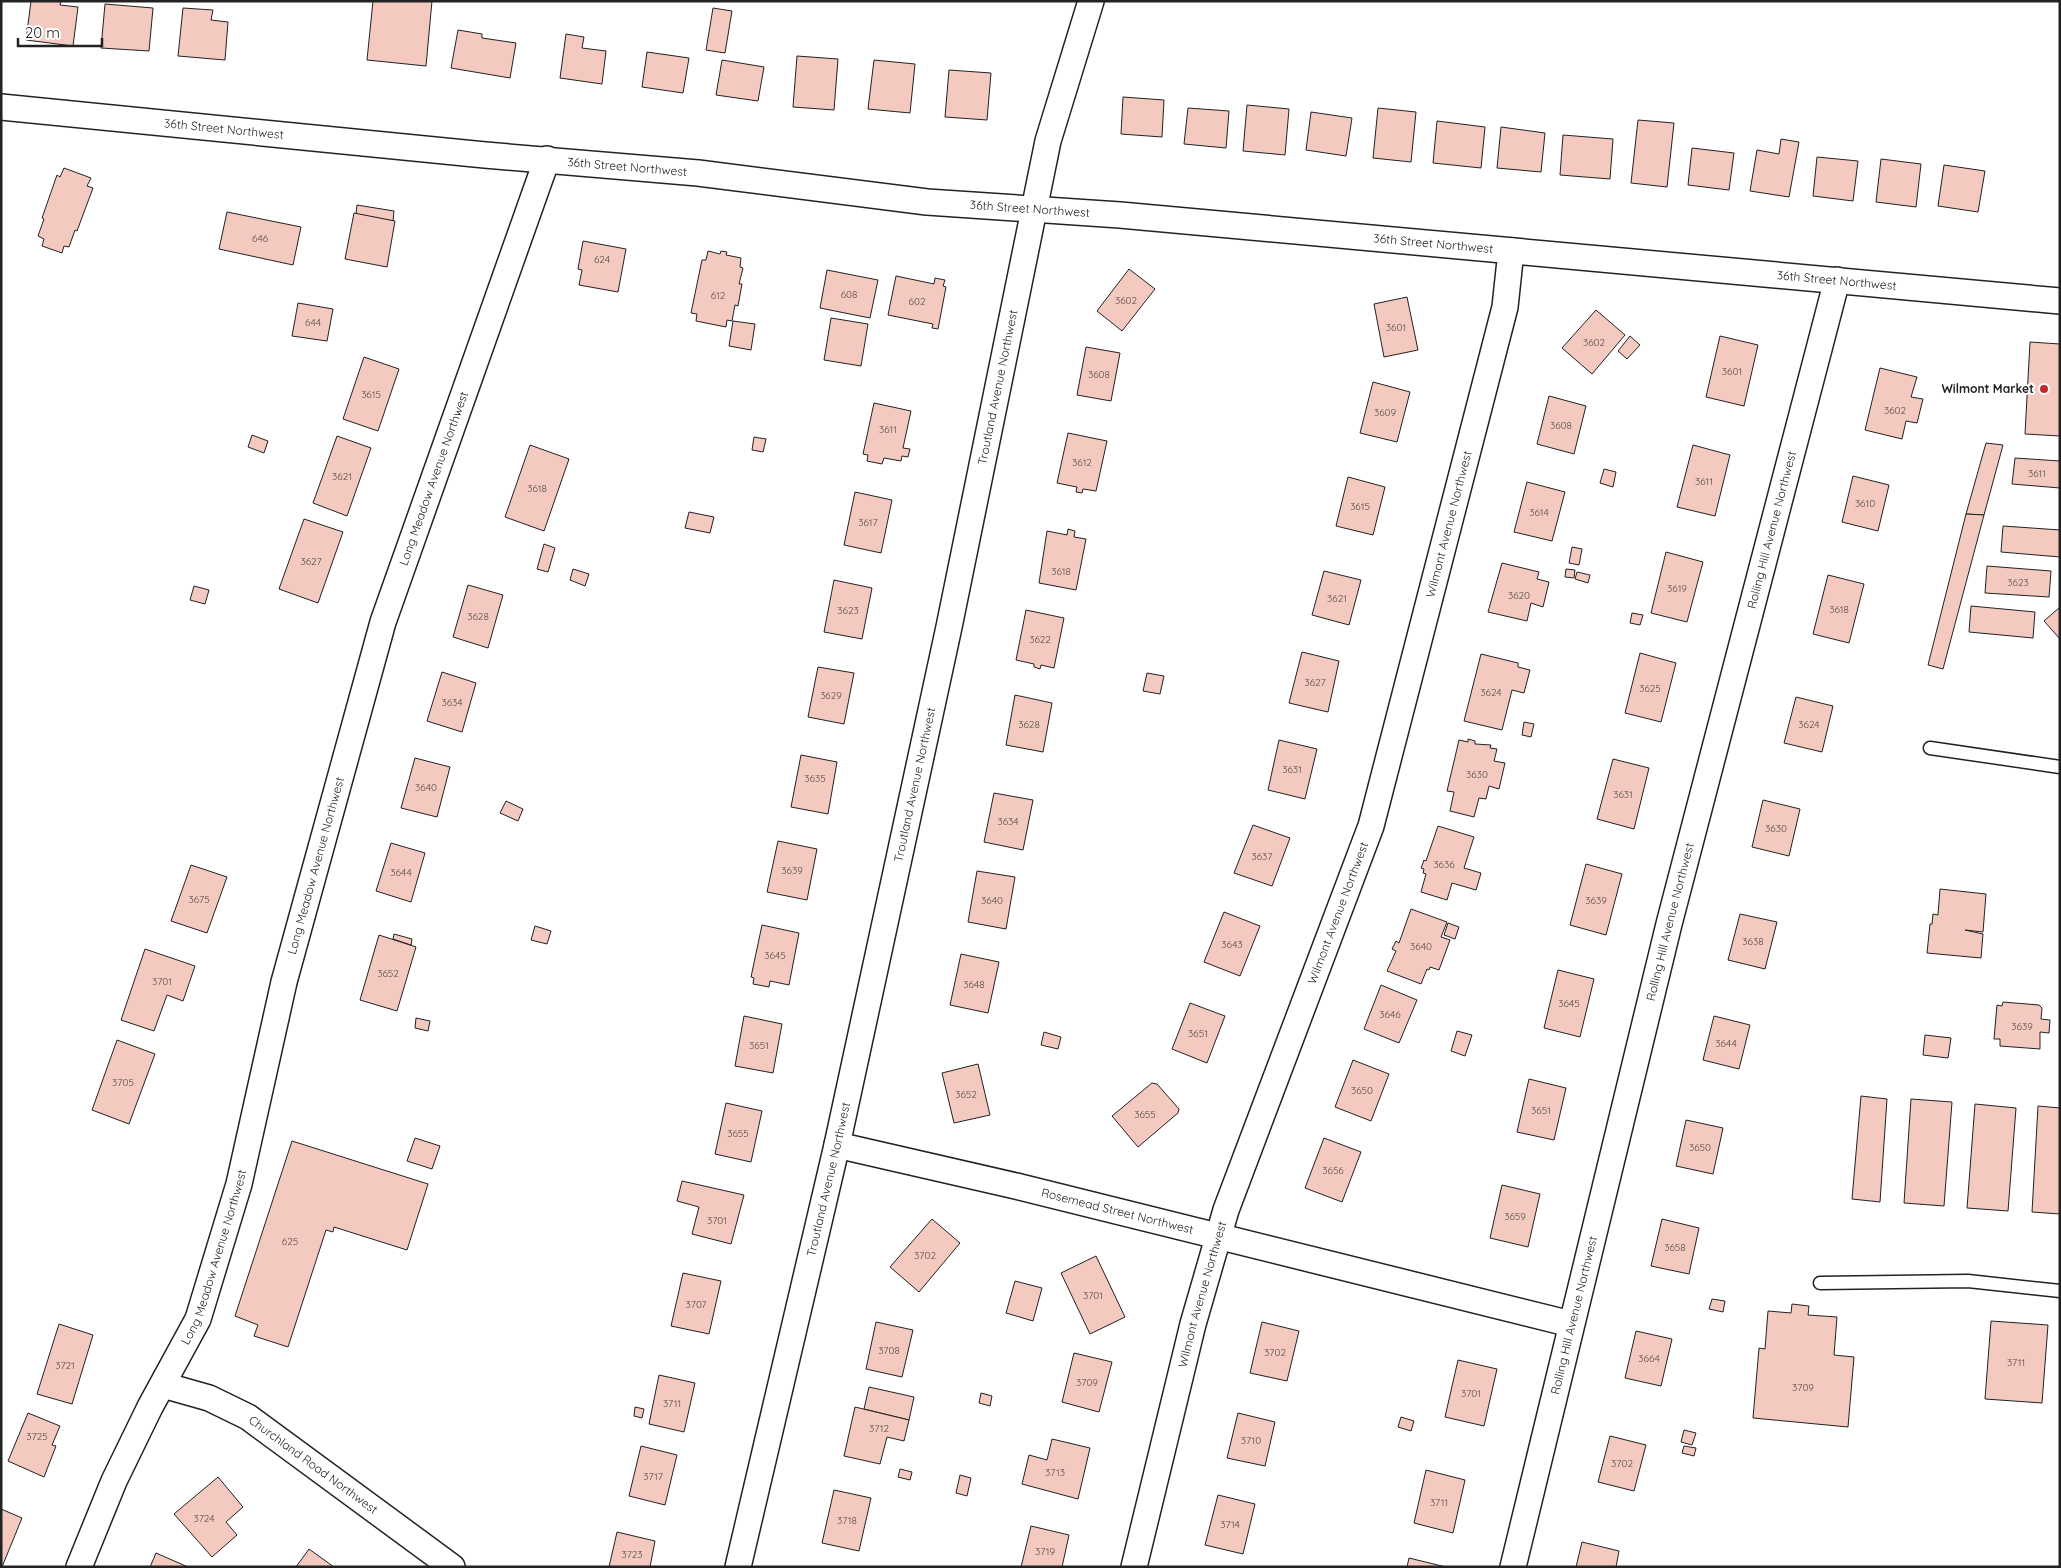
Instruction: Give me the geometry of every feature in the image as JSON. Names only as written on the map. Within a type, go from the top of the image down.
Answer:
[{"type":"street","name":"Troutland Avenue Northwest","points":[[738,1567],[837,1146],[949,627],[1048,141],[1091,1]]},
{"type":"street","name":"36th Street Northwest","points":[[1,107],[698,173],[927,202],[1033,209],[2060,301]]},
{"type":"street","name":"Long Meadow Avenue Northwest","points":[[79,1567],[114,1481],[150,1407],[198,1319],[240,1184],[284,982],[383,622],[547,159]]},
{"type":"street","name":"Wilmont Avenue Northwest","points":[[1134,1567],[1193,1324],[1226,1210],[1371,826],[1505,307],[1511,251]]},
{"type":"street","name":"Rolling Hill Avenue Northwest","points":[[1513,1567],[1669,924],[1837,280]]},
{"type":"street","name":"Rosemead Street Northwest","points":[[837,1146],[1016,1186],[1571,1324]]},
{"type":"street","name":"Churchland Road Northwest","points":[[163,1385],[209,1398],[248,1417],[452,1567]]},
{"type":"lane","points":[[1930,748],[2060,767]]},
{"type":"lane","points":[[1820,1284],[1968,1281],[2060,1291]]},
{"type":"building","points":[[31,1],[61,1],[60,5],[78,7],[73,46],[26,40]]},
{"type":"building","points":[[373,1],[432,1],[426,66],[367,60]]},
{"type":"building","points":[[105,4],[153,8],[149,51],[101,48]]},
{"type":"building","points":[[183,8],[213,10],[211,20],[228,22],[225,60],[178,56]]},
{"type":"building","points":[[713,8],[732,11],[725,53],[706,50]]},
{"type":"building","points":[[458,30],[482,34],[482,38],[516,43],[510,78],[451,68]]},
{"type":"building","points":[[566,34],[584,37],[582,48],[606,51],[602,84],[560,78]]},
{"type":"building","points":[[647,52],[689,58],[683,93],[642,87]]},
{"type":"building","points":[[797,56],[838,59],[834,110],[793,107]]},
{"type":"building","points":[[722,60],[764,67],[758,101],[716,95]]},
{"type":"building","points":[[874,60],[915,64],[910,113],[868,109]]},
{"type":"building","points":[[949,70],[991,73],[987,120],[945,117]]},
{"type":"building","points":[[1123,97],[1164,100],[1162,137],[1121,134]]},
{"type":"building","points":[[1247,105],[1289,109],[1285,155],[1243,151]]},
{"type":"building","points":[[1188,108],[1229,111],[1226,148],[1184,144]]},
{"type":"building","points":[[1378,108],[1416,112],[1411,162],[1373,158]]},
{"type":"building","points":[[1311,112],[1352,118],[1346,156],[1306,150]]},
{"type":"building","points":[[1638,120],[1674,123],[1667,187],[1631,183]]},
{"type":"building","points":[[1437,121],[1485,127],[1481,168],[1433,163]]},
{"type":"building","points":[[1501,127],[1545,133],[1541,172],[1497,168]]},
{"type":"building","points":[[1563,135],[1613,139],[1610,179],[1560,175]]},
{"type":"building","points":[[1781,139],[1799,142],[1789,197],[1750,191],[1757,150],[1779,154]]},
{"type":"building","points":[[1692,148],[1734,153],[1729,190],[1688,185]]},
{"type":"building","points":[[1817,157],[1858,161],[1853,201],[1813,196]]},
{"type":"building","points":[[1881,159],[1921,164],[1916,207],[1876,202]]},
{"type":"building","points":[[1944,165],[1985,171],[1978,212],[1938,206]]},
{"type":"building","points":[[64,168],[91,178],[87,186],[93,188],[77,231],[75,230],[69,247],[64,246],[62,253],[42,246],[44,239],[38,236],[44,219],[42,218],[57,175],[60,177]]},
{"type":"building","points":[[357,205],[394,211],[393,221],[356,214]]},
{"type":"building","points":[[227,212],[301,227],[293,265],[219,249]]},
{"type":"building","points":[[354,213],[395,221],[387,267],[345,259]]},
{"type":"building","points":[[583,241],[626,249],[618,292],[579,285],[582,270],[578,269]]},
{"type":"building","points":[[708,251],[720,254],[721,251],[727,252],[726,255],[741,258],[740,267],[743,268],[739,284],[742,284],[738,306],[735,305],[732,321],[727,320],[726,327],[696,321],[697,314],[691,313],[702,260],[706,260]]},
{"type":"building","points":[[1129,269],[1155,289],[1122,331],[1097,311]]},
{"type":"building","points":[[827,270],[878,280],[870,318],[820,308]]},
{"type":"building","points":[[896,276],[934,284],[935,278],[945,280],[943,286],[946,287],[938,329],[932,328],[933,324],[888,315]]},
{"type":"building","points":[[1407,297],[1418,350],[1384,357],[1374,304]]},
{"type":"building","points":[[298,303],[333,309],[327,341],[292,336]]},
{"type":"building","points":[[1596,310],[1625,335],[1592,374],[1562,348]]},
{"type":"building","points":[[831,318],[868,324],[861,366],[824,360]]},
{"type":"building","points":[[733,321],[755,324],[751,350],[729,346]]},
{"type":"building","points":[[1630,336],[1640,345],[1627,359],[1618,351]]},
{"type":"building","points":[[1720,336],[1758,345],[1744,406],[1706,397]]},
{"type":"building","name":"Wilmont Market","points":[[2030,342],[2060,344],[2060,436],[2025,434]]},
{"type":"building","points":[[1086,347],[1120,353],[1111,401],[1077,395]]},
{"type":"building","points":[[364,357],[399,369],[378,431],[343,419]]},
{"type":"building","points":[[1880,368],[1917,377],[1911,397],[1923,399],[1917,423],[1906,421],[1902,439],[1865,430]]},
{"type":"building","points":[[1373,382],[1410,392],[1397,442],[1360,433]]},
{"type":"building","points":[[1549,396],[1586,406],[1574,454],[1537,444]]},
{"type":"building","points":[[874,403],[911,411],[903,448],[910,449],[908,457],[902,456],[901,461],[884,458],[882,464],[867,461],[868,455],[863,454]]},
{"type":"building","points":[[1068,433],[1107,441],[1096,491],[1083,489],[1082,493],[1076,492],[1077,487],[1057,483]]},
{"type":"building","points":[[252,435],[268,441],[264,453],[248,447]]},
{"type":"building","points":[[337,436],[371,448],[347,516],[313,503]]},
{"type":"building","points":[[754,437],[766,439],[763,452],[752,450]]},
{"type":"building","points":[[1986,443],[2003,445],[1984,515],[1966,514]]},
{"type":"building","points":[[530,445],[569,459],[544,531],[505,517]]},
{"type":"building","points":[[1693,445],[1730,455],[1715,516],[1677,507]]},
{"type":"building","points":[[2015,458],[2060,461],[2060,488],[2012,484]]},
{"type":"building","points":[[1604,469],[1616,472],[1613,487],[1600,483]]},
{"type":"building","points":[[1853,476],[1889,485],[1878,531],[1842,522]]},
{"type":"building","points":[[1348,477],[1385,487],[1373,535],[1336,526]]},
{"type":"building","points":[[1527,482],[1565,492],[1552,541],[1514,532]]},
{"type":"building","points":[[855,492],[892,500],[881,553],[844,545]]},
{"type":"building","points":[[689,512],[714,517],[710,533],[685,528]]},
{"type":"building","points":[[1966,514],[1984,515],[1943,669],[1928,665]]},
{"type":"building","points":[[304,519],[343,532],[318,603],[279,589]]},
{"type":"building","points":[[2003,526],[2060,530],[2060,557],[2001,552]]},
{"type":"building","points":[[1068,529],[1075,531],[1074,537],[1086,539],[1076,590],[1039,583],[1047,531],[1067,535]]},
{"type":"building","points":[[544,544],[555,548],[548,572],[537,569]]},
{"type":"building","points":[[1572,547],[1582,549],[1579,565],[1569,563]]},
{"type":"building","points":[[1666,552],[1703,562],[1687,622],[1651,613]]},
{"type":"building","points":[[1502,563],[1539,572],[1537,579],[1549,582],[1543,607],[1531,603],[1527,621],[1488,612]]},
{"type":"building","points":[[1987,566],[2051,571],[2049,597],[1985,593]]},
{"type":"building","points":[[573,569],[589,574],[585,586],[570,580]]},
{"type":"building","points":[[1566,569],[1575,570],[1574,578],[1565,577]]},
{"type":"building","points":[[1324,571],[1361,580],[1349,625],[1312,615]]},
{"type":"building","points":[[1577,572],[1590,575],[1588,583],[1575,579]]},
{"type":"building","points":[[1828,575],[1864,584],[1849,643],[1813,634]]},
{"type":"building","points":[[834,580],[872,588],[862,639],[824,632]]},
{"type":"building","points":[[468,585],[503,595],[488,648],[453,637]]},
{"type":"building","points":[[194,586],[209,590],[205,604],[190,600]]},
{"type":"building","points":[[1971,606],[2035,612],[2033,638],[1969,632]]},
{"type":"building","points":[[2060,607],[2060,639],[2044,621]]},
{"type":"building","points":[[1026,610],[1064,618],[1054,668],[1041,665],[1040,669],[1034,667],[1034,664],[1016,660]]},
{"type":"building","points":[[1632,613],[1643,615],[1640,625],[1630,623]]},
{"type":"building","points":[[1302,652],[1339,661],[1328,712],[1289,703]]},
{"type":"building","points":[[1640,653],[1676,663],[1661,722],[1625,713]]},
{"type":"building","points":[[1481,654],[1518,663],[1518,667],[1530,670],[1524,693],[1512,690],[1502,730],[1464,721]]},
{"type":"building","points":[[818,667],[854,673],[844,724],[808,717]]},
{"type":"building","points":[[442,672],[476,683],[462,732],[427,721]]},
{"type":"building","points":[[1147,673],[1164,676],[1160,694],[1143,691]]},
{"type":"building","points":[[1015,695],[1052,703],[1043,752],[1006,745]]},
{"type":"building","points":[[1796,697],[1833,706],[1822,752],[1784,743]]},
{"type":"building","points":[[1524,722],[1534,724],[1531,737],[1522,735]]},
{"type":"building","points":[[1468,739],[1475,741],[1475,744],[1491,745],[1490,748],[1497,749],[1494,761],[1505,763],[1499,789],[1489,786],[1486,799],[1479,798],[1474,817],[1450,811],[1454,792],[1447,791],[1459,740],[1468,742]]},
{"type":"building","points":[[1279,740],[1317,749],[1305,799],[1268,790]]},
{"type":"building","points":[[801,755],[837,762],[828,814],[791,807]]},
{"type":"building","points":[[415,758],[450,767],[437,817],[401,808]]},
{"type":"building","points":[[1613,759],[1649,768],[1634,829],[1597,819]]},
{"type":"building","points":[[994,793],[1033,800],[1023,850],[984,842]]},
{"type":"building","points":[[1763,800],[1800,809],[1789,856],[1752,847]]},
{"type":"building","points":[[506,801],[523,809],[518,821],[500,813]]},
{"type":"building","points":[[1253,825],[1290,838],[1272,886],[1234,873]]},
{"type":"building","points":[[1438,826],[1474,837],[1464,868],[1481,873],[1476,890],[1452,883],[1447,900],[1421,892],[1426,874],[1423,873],[1424,869],[1421,868],[1424,860],[1426,861]]},
{"type":"building","points":[[778,841],[817,849],[807,900],[767,892]]},
{"type":"building","points":[[391,843],[425,853],[411,902],[376,891]]},
{"type":"building","points":[[1586,864],[1622,874],[1606,935],[1570,925]]},
{"type":"building","points":[[191,865],[227,877],[207,933],[171,921]]},
{"type":"building","points":[[977,871],[1015,877],[1006,929],[968,922]]},
{"type":"building","points":[[1940,889],[1986,894],[1983,932],[1965,930],[1983,934],[1981,958],[1927,953],[1930,924],[1932,924],[1933,914],[1938,915]]},
{"type":"building","points":[[1411,909],[1447,922],[1441,937],[1450,940],[1439,970],[1430,967],[1429,970],[1427,969],[1421,984],[1387,971],[1396,951],[1392,949],[1396,941],[1399,943]]},
{"type":"building","points":[[1224,912],[1260,926],[1240,976],[1204,962]]},
{"type":"building","points":[[1740,914],[1777,922],[1765,969],[1728,960]]},
{"type":"building","points":[[1448,923],[1459,927],[1455,939],[1444,935]]},
{"type":"building","points":[[762,925],[799,933],[789,985],[770,981],[769,987],[753,984],[754,978],[751,977]]},
{"type":"building","points":[[535,926],[551,931],[547,944],[531,940]]},
{"type":"building","points":[[394,934],[412,939],[411,945],[393,939]]},
{"type":"building","points":[[379,935],[416,947],[397,1011],[360,1000]]},
{"type":"building","points":[[145,949],[195,966],[183,1001],[167,995],[154,1031],[121,1020]]},
{"type":"building","points":[[961,954],[999,962],[988,1013],[950,1005]]},
{"type":"building","points":[[1558,970],[1594,979],[1580,1037],[1544,1028]]},
{"type":"building","points":[[1381,985],[1417,1000],[1399,1043],[1364,1029]]},
{"type":"building","points":[[2003,1002],[2039,1005],[2042,1008],[2041,1019],[2050,1020],[2049,1033],[2040,1032],[2040,1049],[2000,1046],[2000,1039],[1994,1039],[1997,1005],[2002,1006]]},
{"type":"building","points":[[1190,1003],[1225,1016],[1207,1063],[1172,1049]]},
{"type":"building","points":[[744,1016],[782,1024],[773,1073],[735,1066]]},
{"type":"building","points":[[1714,1016],[1750,1025],[1739,1069],[1703,1060]]},
{"type":"building","points":[[416,1018],[430,1021],[428,1031],[415,1028]]},
{"type":"building","points":[[1457,1031],[1472,1035],[1465,1056],[1451,1051]]},
{"type":"building","points":[[1044,1032],[1061,1037],[1058,1049],[1041,1045]]},
{"type":"building","points":[[1925,1035],[1951,1038],[1948,1058],[1923,1055]]},
{"type":"building","points":[[117,1040],[155,1054],[129,1124],[92,1110]]},
{"type":"building","points":[[1353,1060],[1389,1074],[1371,1121],[1335,1107]]},
{"type":"building","points":[[978,1064],[990,1115],[954,1123],[942,1073]]},
{"type":"building","points":[[1529,1079],[1566,1088],[1554,1140],[1517,1132]]},
{"type":"building","points":[[1152,1083],[1157,1084],[1179,1109],[1178,1113],[1138,1147],[1112,1116]]},
{"type":"building","points":[[1861,1096],[1887,1099],[1880,1202],[1852,1199]]},
{"type":"building","points":[[1911,1099],[1952,1102],[1944,1206],[1904,1203]]},
{"type":"building","points":[[726,1103],[762,1111],[751,1162],[715,1154]]},
{"type":"building","points":[[1975,1104],[2016,1108],[2008,1211],[1967,1208]]},
{"type":"building","points":[[2038,1106],[2060,1108],[2060,1214],[2032,1212]]},
{"type":"building","points":[[1686,1120],[1723,1128],[1713,1174],[1676,1166]]},
{"type":"building","points":[[415,1138],[440,1146],[432,1169],[407,1161]]},
{"type":"building","points":[[1324,1138],[1361,1152],[1342,1202],[1305,1188]]},
{"type":"building","points":[[292,1141],[428,1184],[407,1250],[334,1227],[333,1232],[326,1230],[288,1347],[254,1336],[258,1325],[235,1316]]},
{"type":"building","points":[[682,1181],[744,1195],[731,1244],[692,1234],[699,1207],[677,1201]]},
{"type":"building","points":[[1502,1185],[1540,1194],[1528,1247],[1490,1238]]},
{"type":"building","points":[[932,1219],[960,1243],[919,1292],[890,1267]]},
{"type":"building","points":[[1662,1219],[1699,1228],[1689,1274],[1651,1266]]},
{"type":"building","points":[[1096,1256],[1125,1317],[1090,1334],[1061,1273]]},
{"type":"building","points":[[683,1273],[721,1281],[709,1334],[671,1326]]},
{"type":"building","points":[[1015,1281],[1042,1288],[1033,1321],[1006,1313]]},
{"type":"building","points":[[1712,1299],[1725,1301],[1723,1312],[1709,1309]]},
{"type":"building","points":[[1792,1304],[1809,1306],[1808,1315],[1837,1317],[1834,1355],[1854,1357],[1848,1427],[1753,1418],[1759,1348],[1765,1349],[1768,1311],[1791,1313]]},
{"type":"building","points":[[1991,1321],[2048,1325],[2042,1403],[1985,1399]]},
{"type":"building","points":[[876,1322],[913,1330],[902,1377],[866,1369]]},
{"type":"building","points":[[1262,1322],[1299,1331],[1287,1381],[1250,1373]]},
{"type":"building","points":[[59,1324],[93,1335],[72,1404],[37,1394]]},
{"type":"building","points":[[1636,1331],[1672,1339],[1661,1386],[1625,1378]]},
{"type":"building","points":[[1074,1353],[1112,1362],[1099,1412],[1062,1402]]},
{"type":"building","points":[[1458,1360],[1497,1369],[1484,1426],[1445,1417]]},
{"type":"building","points":[[659,1375],[695,1383],[684,1432],[649,1424]]},
{"type":"building","points":[[869,1387],[914,1397],[909,1420],[864,1409]]},
{"type":"building","points":[[981,1393],[992,1396],[990,1406],[979,1403]]},
{"type":"building","points":[[635,1407],[644,1409],[642,1418],[634,1416]]},
{"type":"building","points":[[855,1407],[909,1420],[904,1441],[887,1437],[880,1464],[844,1456]]},
{"type":"building","points":[[28,1413],[60,1426],[52,1445],[56,1446],[44,1477],[8,1461]]},
{"type":"building","points":[[1238,1413],[1275,1422],[1265,1466],[1227,1458]]},
{"type":"building","points":[[1401,1417],[1414,1421],[1411,1431],[1398,1427]]},
{"type":"building","points":[[1684,1430],[1696,1433],[1692,1445],[1681,1442]]},
{"type":"building","points":[[1610,1436],[1646,1445],[1634,1491],[1598,1482]]},
{"type":"building","points":[[1052,1439],[1090,1448],[1078,1499],[1022,1484],[1029,1455],[1047,1460]]},
{"type":"building","points":[[641,1446],[677,1455],[665,1505],[629,1496]]},
{"type":"building","points":[[1684,1446],[1696,1448],[1694,1456],[1682,1453]]},
{"type":"building","points":[[900,1469],[912,1472],[910,1480],[898,1477]]},
{"type":"building","points":[[1426,1470],[1465,1480],[1453,1533],[1414,1523]]},
{"type":"building","points":[[960,1475],[971,1478],[967,1496],[956,1493]]},
{"type":"building","points":[[218,1477],[243,1507],[226,1522],[237,1535],[212,1557],[174,1514]]},
{"type":"building","points":[[834,1490],[871,1498],[859,1551],[822,1543]]},
{"type":"building","points":[[1218,1495],[1255,1504],[1243,1554],[1205,1545]]},
{"type":"building","points":[[1,1509],[22,1518],[2,1567],[1,1567]]},
{"type":"building","points":[[1031,1526],[1069,1535],[1062,1567],[1021,1567]]},
{"type":"building","points":[[617,1532],[655,1541],[650,1567],[609,1567]]},
{"type":"building","points":[[1582,1542],[1619,1551],[1616,1567],[1576,1567]]},
{"type":"building","points":[[309,1549],[334,1567],[296,1567]]},
{"type":"building","points":[[156,1553],[188,1567],[150,1567]]},
{"type":"building","points":[[1409,1558],[1446,1567],[1407,1567]]},
{"type":"place","name":"Wilmont Market","points":[[2044,389]]}]
